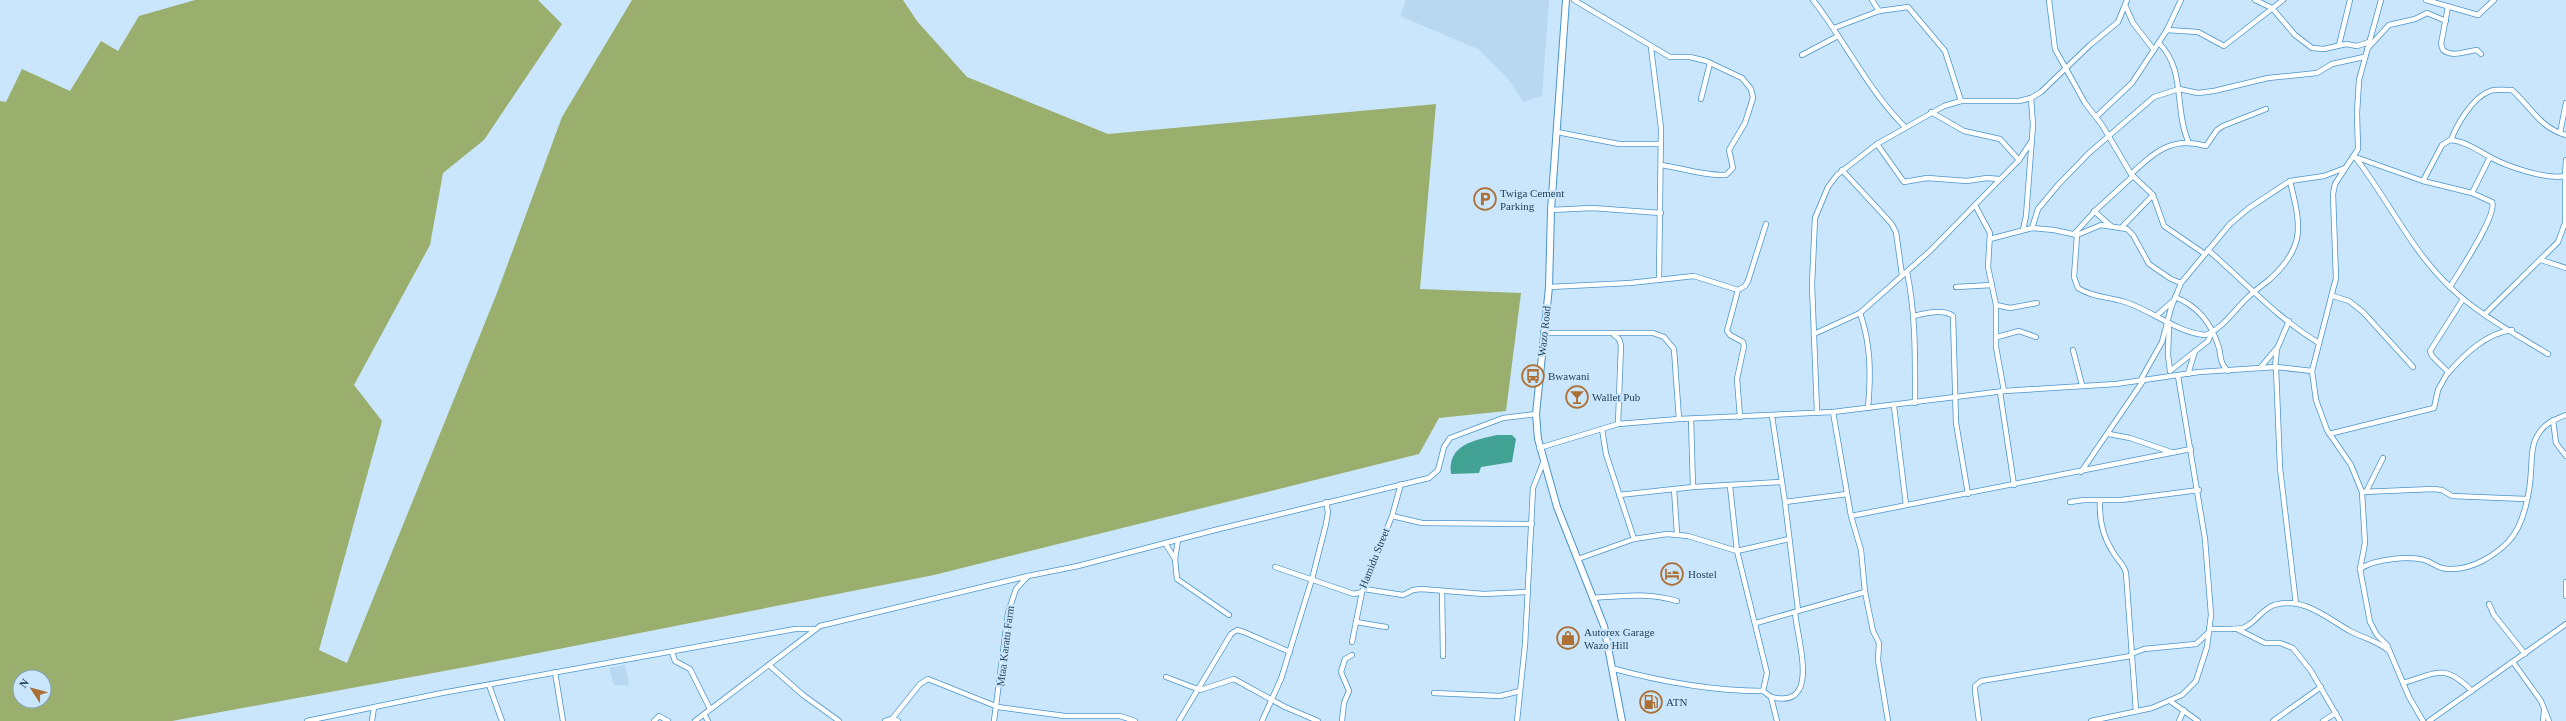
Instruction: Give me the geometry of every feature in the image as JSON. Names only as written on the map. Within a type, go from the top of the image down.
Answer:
[{"type":"main road","name":"Wazo Road","points":[[1566,0],[1551,210],[1549,287],[1536,414],[1539,448],[1543,463],[1592,598],[1604,626],[1622,721]]},
{"type":"street","points":[[1574,0],[1651,48],[1670,57],[1690,57],[1710,63],[1742,78],[1751,89],[1753,98],[1750,110],[1743,128],[1729,150],[1733,168],[1726,175],[1709,176],[1680,167],[1661,165]]},
{"type":"street","points":[[1813,0],[1834,28],[1882,103],[1905,127]]},
{"type":"street","points":[[1872,0],[1880,11]]},
{"type":"street","points":[[2049,0],[2055,49],[2065,70],[2085,103],[2097,116],[2132,175],[2153,195],[2164,226],[2205,254]]},
{"type":"street","points":[[1817,412],[1812,285],[1815,218],[1828,187],[1842,170],[1878,144],[1931,112],[1961,101],[2019,102],[2031,98],[2065,70],[2090,45],[2118,22],[2127,0]]},
{"type":"street","points":[[2097,116],[2132,83],[2167,30],[2181,0]]},
{"type":"street","points":[[2255,0],[2272,8],[2295,35],[2312,48],[2324,49],[2339,45],[2358,46],[2368,42]]},
{"type":"street","points":[[2167,30],[2198,32],[2224,46],[2283,0]]},
{"type":"street","points":[[2339,45],[2350,0]]},
{"type":"street","points":[[2381,0],[2368,42],[2359,80],[2356,113],[2359,141],[2355,157],[2346,167],[2335,184],[2333,194],[2337,266],[2333,296],[2312,371],[2318,410],[2329,434],[2351,465],[2364,492],[2365,543],[2360,569],[2370,622],[2390,651],[2403,683],[2423,721]]},
{"type":"street","points":[[2426,0],[2478,15],[2494,0]]},
{"type":"street","points":[[1834,28],[1880,11],[1905,6],[1911,10],[1945,50],[1961,101]]},
{"type":"street","points":[[2125,6],[2133,23],[2154,50]]},
{"type":"street","points":[[2448,7],[2441,44],[2442,50],[2461,54],[2477,50],[2481,54]]},
{"type":"street","points":[[2366,50],[2385,28],[2393,23],[2411,21],[2427,13],[2446,21]]},
{"type":"street","points":[[1802,55],[1838,36]]},
{"type":"street","points":[[2159,43],[2173,61],[2179,89],[2180,109],[2188,141]]},
{"type":"street","points":[[1651,48],[1657,89],[1661,165],[1661,213],[1658,280]]},
{"type":"street","points":[[2032,228],[2033,220],[2045,200],[2108,136],[2154,97],[2179,89],[2198,93],[2214,91],[2268,78],[2316,74],[2332,64],[2364,57]]},
{"type":"street","points":[[1701,99],[1710,63]]},
{"type":"street","points":[[2423,181],[2442,145],[2451,140],[2466,112],[2487,93],[2494,90],[2512,90],[2537,119],[2566,135]]},
{"type":"street","points":[[2023,230],[2026,216],[2033,125],[2031,98]]},
{"type":"street","points":[[2560,133],[2566,103]]},
{"type":"street","points":[[2212,333],[2205,335],[2190,333],[2125,302],[2088,293],[2078,288],[2074,277],[2076,235],[2094,211],[2162,149],[2188,141],[2206,146],[2217,130],[2223,126],[2266,109]]},
{"type":"street","points":[[1931,112],[1964,131],[2000,139],[2019,160]]},
{"type":"street","points":[[1557,132],[1619,144],[1660,144]]},
{"type":"street","points":[[2451,140],[2474,148],[2490,157],[2524,170],[2553,177],[2565,176]]},
{"type":"street","points":[[1814,334],[1860,312],[1907,272],[2019,160],[2031,142]]},
{"type":"street","points":[[1878,144],[1904,182],[1927,178],[1967,181],[1987,178],[1999,179]]},
{"type":"street","points":[[2355,157],[2423,181],[2472,193],[2492,202],[2493,207],[2483,230],[2450,287]]},
{"type":"street","points":[[2355,157],[2408,237],[2450,287],[2463,299],[2548,354]]},
{"type":"street","points":[[2472,193],[2490,157]]},
{"type":"street","points":[[2485,314],[2558,242],[2565,229],[2566,160]]},
{"type":"street","points":[[2081,472],[2109,434],[2142,381],[2160,347],[2174,299],[2181,283],[2230,224],[2254,205],[2290,181],[2324,176],[2346,167]]},
{"type":"street","points":[[1842,170],[1891,223],[1896,232],[1902,275]]},
{"type":"street","points":[[2170,371],[2208,341],[2212,333],[2253,291],[2284,265],[2295,249],[2299,225],[2290,181]]},
{"type":"street","points":[[2121,228],[2153,195]]},
{"type":"street","points":[[1975,205],[1988,228],[1990,239],[1988,268],[1996,305],[1997,337],[2002,391],[2014,485]]},
{"type":"street","points":[[1551,210],[1592,208],[1661,213]]},
{"type":"street","points":[[2094,211],[2112,226]]},
{"type":"street","points":[[1740,417],[1737,379],[1744,346],[1743,342],[1730,335],[1727,331],[1738,290],[1745,286],[1748,281],[1766,224]]},
{"type":"street","points":[[1990,239],[2032,228],[2054,230],[2076,235],[2095,226],[2112,226],[2127,229],[2133,235],[2153,268],[2174,281],[2181,283]]},
{"type":"street","points":[[2208,250],[2289,322],[2319,343]]},
{"type":"street","points":[[2541,260],[2566,268]]},
{"type":"street","points":[[1907,272],[1914,316],[1912,330],[1915,356],[1915,403]]},
{"type":"street","points":[[1549,287],[1658,280],[1694,276],[1738,290]]},
{"type":"street","points":[[1956,287],[1992,285]]},
{"type":"street","points":[[2333,296],[2350,301],[2364,312],[2413,367]]},
{"type":"street","points":[[2156,316],[2174,299]]},
{"type":"street","points":[[2174,299],[2188,303],[2199,312],[2212,333],[2221,362],[2228,371]]},
{"type":"street","points":[[2448,373],[2448,369],[2432,356],[2430,351],[2463,299]]},
{"type":"street","points":[[1996,305],[2010,308],[2036,303]]},
{"type":"street","points":[[1860,312],[1867,332],[1870,367],[1868,408]]},
{"type":"street","points":[[1914,316],[1939,313],[1950,314],[1953,316],[1955,398],[1959,453],[1968,494]]},
{"type":"street","points":[[2168,322],[2170,371],[2172,377]]},
{"type":"street","points":[[2260,368],[2278,346],[2289,322]]},
{"type":"street","points":[[2329,434],[2379,420],[2432,410],[2436,407],[2438,390],[2448,373],[2463,356],[2478,345],[2498,334],[2512,330]]},
{"type":"street","points":[[1997,337],[2004,333],[2019,331],[2036,337]]},
{"type":"street","points":[[1544,333],[1653,333],[1670,342],[1674,349],[1679,419]]},
{"type":"street","points":[[1614,334],[1619,339],[1621,345],[1618,424]]},
{"type":"street","points":[[2278,346],[2275,367],[2280,468],[2296,604]]},
{"type":"street","points":[[2074,350],[2082,386]]},
{"type":"street","points":[[2188,374],[2195,351]]},
{"type":"street","points":[[1539,448],[1618,424],[1679,419],[1772,416],[1833,412],[1894,406],[2002,391],[2142,381],[2188,374],[2260,368],[2275,367],[2312,371]]},
{"type":"street","points":[[2091,721],[2152,708],[2182,695],[2196,681],[2207,647],[2211,615],[2205,539],[2199,490],[2178,376]]},
{"type":"street","points":[[1894,406],[1906,505]]},
{"type":"street","points":[[1833,412],[1851,516],[1860,550],[1865,592],[1873,631],[1879,643],[1878,660],[1888,721]]},
{"type":"street","points":[[695,721],[814,629],[830,623],[1028,576],[1078,566],[1434,475],[1441,465],[1446,442],[1455,435],[1503,418],[1536,414]]},
{"type":"street","points":[[2360,569],[2369,563],[2384,559],[2426,561],[2437,568],[2452,569],[2468,567],[2498,551],[2510,540],[2519,525],[2526,499],[2535,441],[2539,433],[2553,420],[2566,415]]},
{"type":"street","points":[[1611,668],[1657,681],[1706,689],[1763,691],[1771,697],[1788,699],[1800,691],[1802,684],[1801,649],[1785,502],[1772,416]]},
{"type":"street","points":[[1691,419],[1693,487]]},
{"type":"street","points":[[2553,420],[2556,443],[2566,456]]},
{"type":"street","points":[[1602,429],[1606,454],[1634,539]]},
{"type":"street","points":[[2109,434],[2130,438],[2171,452]]},
{"type":"street","points":[[1851,516],[2081,472],[2191,449]]},
{"type":"street","points":[[2364,492],[2383,458]]},
{"type":"street","points":[[1517,721],[1532,524],[1533,488],[1543,463]]},
{"type":"street","points":[[1619,495],[1693,487],[1782,482]]},
{"type":"street","name":"Hamidu Street","points":[[1275,567],[1354,594],[1363,590],[1392,516],[1401,484]]},
{"type":"street","points":[[1730,486],[1737,551],[1756,623],[1767,673],[1763,691]]},
{"type":"street","points":[[2364,492],[2433,488],[2442,490],[2452,496],[2526,499]]},
{"type":"street","points":[[1674,489],[1677,533]]},
{"type":"street","points":[[2070,502],[2084,500],[2100,501],[2199,490]]},
{"type":"street","points":[[1785,502],[1847,494]]},
{"type":"street","points":[[2100,501],[2099,513],[2106,542],[2125,566],[2136,711]]},
{"type":"street","points":[[1262,721],[1273,701],[1290,652],[1312,579],[1326,524],[1328,512],[1326,502]]},
{"type":"street","points":[[1392,516],[1422,523],[1532,524]]},
{"type":"street","points":[[1578,559],[1634,539],[1677,533],[1737,551],[1789,539]]},
{"type":"street","points":[[1178,540],[1175,559],[1177,580],[1229,615]]},
{"type":"street","points":[[1165,543],[1175,559]]},
{"type":"street","name":"Mtaa Karatu Farm","points":[[994,721],[998,707],[1008,613],[1016,589],[1028,576]]},
{"type":"street","points":[[2566,582],[2566,596]]},
{"type":"street","points":[[1352,642],[1363,590],[1403,595],[1413,590],[1484,594],[1527,592]]},
{"type":"street","points":[[1442,591],[1443,656]]},
{"type":"street","points":[[1756,623],[1865,592]]},
{"type":"street","points":[[1592,598],[1633,594],[1651,595],[1677,601]]},
{"type":"street","points":[[1979,721],[1975,691],[1976,686],[1981,681],[2131,655],[2144,649],[2196,644],[2209,631],[2236,629],[2247,626],[2259,614],[2274,605],[2296,604],[2312,609],[2350,631],[2375,640],[2390,651]]},
{"type":"street","points":[[2489,604],[2496,619],[2526,654]]},
{"type":"street","points":[[1356,622],[1386,627]]},
{"type":"street","points":[[2429,721],[2526,654],[2566,624]]},
{"type":"street","points":[[307,721],[555,672],[672,652],[795,628],[814,629]]},
{"type":"street","points":[[2236,629],[2268,644],[2280,642],[2290,645],[2321,687],[2340,721]]},
{"type":"street","points":[[1179,721],[1196,690],[1231,634],[1237,630],[1290,652]]},
{"type":"street","points":[[672,652],[675,662],[690,669],[710,709]]},
{"type":"street","points":[[1342,721],[1344,703],[1349,692],[1341,672],[1345,659],[1352,655]]},
{"type":"street","points":[[2513,662],[2541,701],[2549,721]]},
{"type":"street","points":[[769,665],[803,695],[839,721]]},
{"type":"street","points":[[555,672],[563,721]]},
{"type":"street","points":[[2403,683],[2445,672],[2458,677],[2472,692]]},
{"type":"street","points":[[1166,677],[1196,690],[1234,679],[1273,701],[1318,721]]},
{"type":"street","points":[[892,719],[920,684],[928,680],[998,707],[1065,716],[1135,721]]},
{"type":"street","points":[[489,685],[502,721]]},
{"type":"street","points":[[2273,721],[2321,687]]},
{"type":"street","points":[[1434,693],[1500,696],[1520,691]]},
{"type":"street","points":[[1771,697],[1778,721]]},
{"type":"street","points":[[2170,701],[2198,721]]},
{"type":"street","points":[[372,721],[374,707]]},
{"type":"street","points":[[2179,721],[2184,710]]},
{"type":"street","points":[[2543,721],[2544,710]]},
{"type":"street","points":[[2323,721],[2336,713]]},
{"type":"street","points":[[704,714],[708,721]]},
{"type":"street","points":[[654,721],[659,716],[668,721]]},
{"type":"street","points":[[885,721],[892,719],[898,721]]},
{"type":"shaded area","points":[[195,0],[538,0],[562,24],[484,140],[443,173],[430,245],[354,385],[382,421],[319,650],[347,663],[497,293],[562,117],[632,0],[903,0],[917,21],[967,77],[1108,134],[1436,104],[1420,289],[1521,293],[1506,411],[1439,418],[1419,454],[934,575],[482,664],[172,721],[0,721],[0,101],[6,102],[22,69],[70,91],[101,41],[118,51],[139,16]]},
{"type":"shaded area","points":[[1406,0],[1549,0],[1542,96],[1523,102],[1509,80],[1478,49],[1400,16]]},
{"type":"shaded area","points":[[1497,435],[1512,435],[1516,439],[1512,462],[1481,467],[1479,473],[1451,474],[1453,456],[1458,450],[1471,442]]},
{"type":"shaded area","points":[[625,665],[629,685],[614,685],[609,668]]},
{"type":"place","name":"Twiga Cement Parking","points":[[1485,199]]},
{"type":"place","name":"Bwawani","points":[[1533,376]]},
{"type":"place","name":"Wallet Pub","points":[[1577,397]]},
{"type":"place","name":"Hostel","points":[[1672,574]]},
{"type":"place","name":"Autorex Garage Wazo Hill","points":[[1568,638]]},
{"type":"place","name":"ATN","points":[[1651,702]]}]
